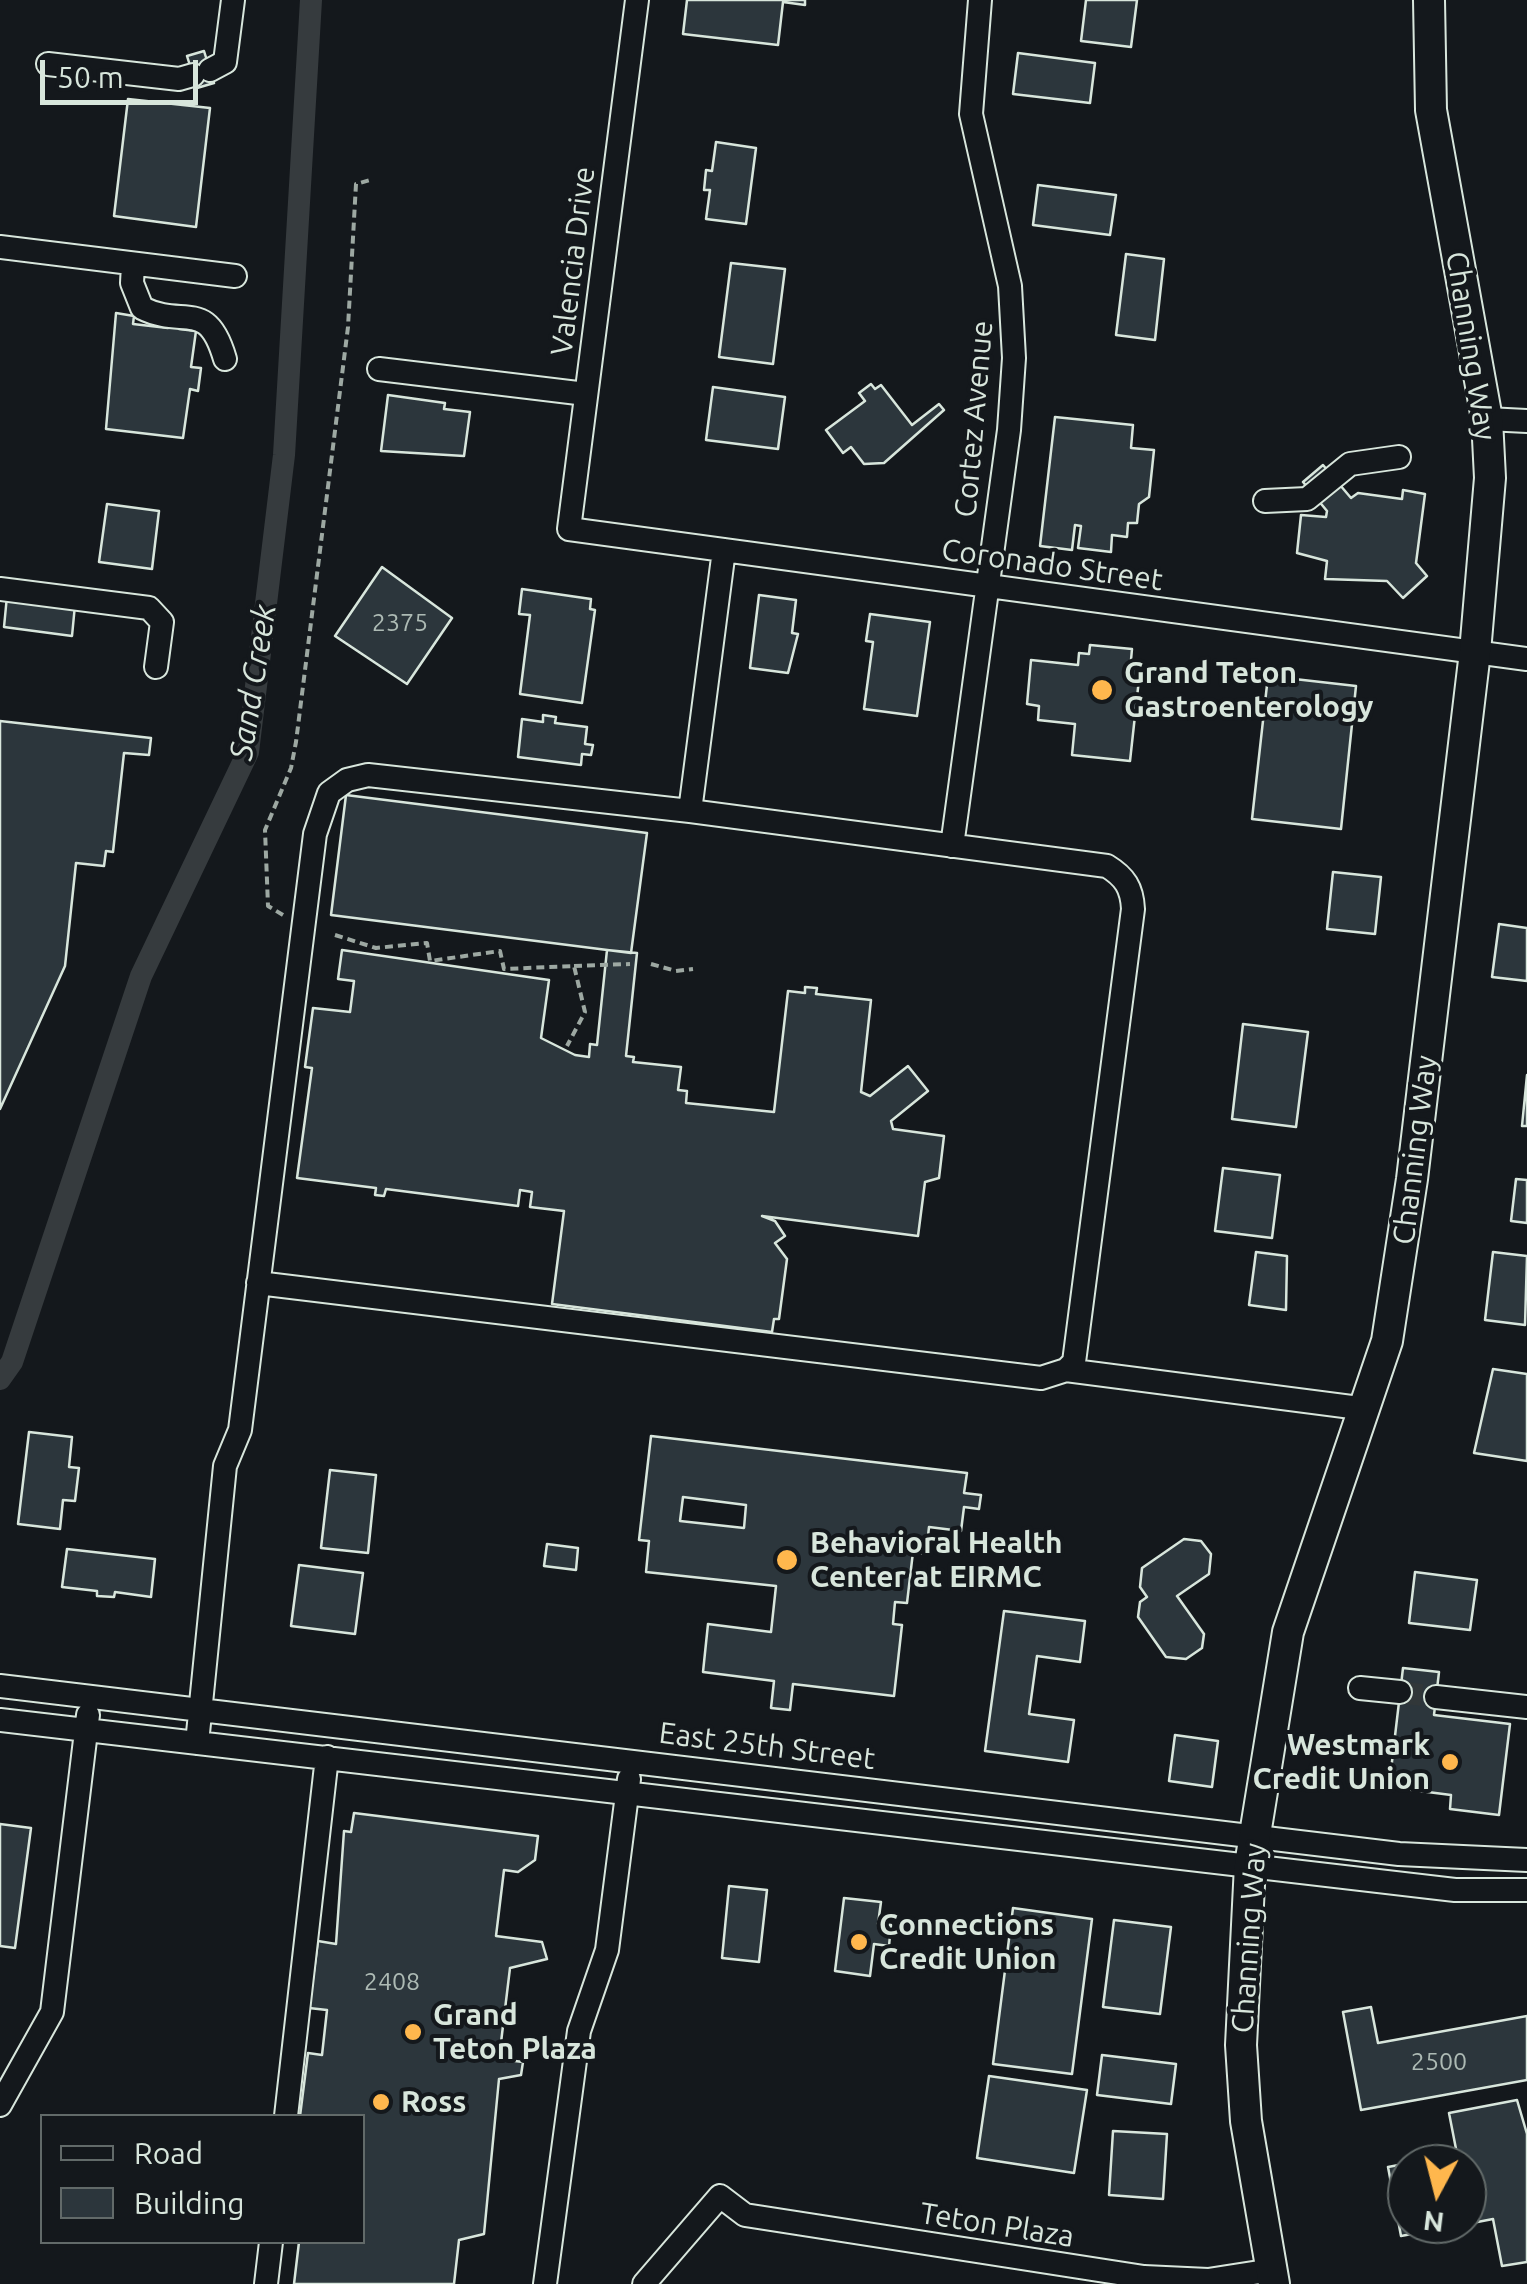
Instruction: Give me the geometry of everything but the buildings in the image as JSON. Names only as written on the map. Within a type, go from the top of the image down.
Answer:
[{"type":"main road","name":"Channing Way","points":[[1273,2277],[1246,2121],[1241,2037],[1250,1865],[1288,1632],[1384,1356],[1407,1224],[1475,652],[1490,478],[1487,419],[1431,110],[1428,0]]},
{"type":"street","points":[[48,64],[179,79],[202,73],[225,62],[233,0]]},
{"type":"street","name":"Valencia Drive","points":[[569,529],[638,0]]},
{"type":"street","name":"Cortez Avenue","points":[[952,846],[1009,430],[1015,318],[972,114],[980,0]]},
{"type":"street","points":[[0,248],[235,276]]},
{"type":"street","points":[[133,264],[132,283],[142,308],[198,318],[210,324],[225,359]]},
{"type":"street","points":[[379,369],[586,394]]},
{"type":"street","points":[[1487,419],[1527,421]]},
{"type":"street","points":[[1265,501],[1296,502],[1350,464],[1400,457]]},
{"type":"street","name":"Coronado Street","points":[[569,529],[1527,659]]},
{"type":"street","points":[[690,811],[724,550]]},
{"type":"street","points":[[0,589],[149,608],[162,622],[156,667]]},
{"type":"street","points":[[197,1743],[225,1466],[240,1430],[308,881],[321,806],[329,793],[346,780],[368,775],[690,811],[1107,866],[1120,874],[1132,892],[1134,909],[1074,1362],[1066,1370]]},
{"type":"street","points":[[258,1282],[1041,1378],[1066,1370],[1366,1409]]},
{"type":"street","name":"East 25th Street","points":[[0,1686],[1433,1857],[1527,1860]]},
{"type":"street","points":[[1360,1688],[1400,1692]]},
{"type":"street","points":[[1436,1696],[1527,1707]]},
{"type":"street","points":[[0,2104],[52,2012],[90,1697]]},
{"type":"street","name":"East 25th Street","points":[[0,1720],[1455,1890],[1527,1890]]},
{"type":"street","points":[[286,2114],[327,1757]]},
{"type":"street","points":[[545,2284],[579,2031],[607,1950],[630,1760]]},
{"type":"street","name":"Teton Plaza","points":[[644,2284],[720,2196],[744,2215],[1137,2276],[1208,2280],[1273,2277]]},
{"type":"street","points":[[266,2284],[272,2244]]},
{"type":"path","points":[[288,917],[268,906],[265,830],[291,768],[296,742],[348,327],[356,184],[370,180]]},
{"type":"path","points":[[335,935],[376,948],[427,943],[430,961],[500,950],[504,969],[630,964]]},
{"type":"path","points":[[651,964],[676,972],[694,969]]},
{"type":"path","points":[[566,1046],[585,1012],[574,966]]},
{"type":"waterway","name":"Sand Creek","points":[[0,1379],[12,1362],[141,976],[248,752],[284,455],[311,0]]},
{"type":"tunnel","points":[[1400,1692],[1436,1697]]},
{"type":"place","name":"Grand Teton Gastroenterology","points":[[1102,690]]},
{"type":"place","name":"Behavioral Health Center at EIRMC","points":[[787,1560]]},
{"type":"place","name":"Westmark Credit Union","points":[[1450,1762]]},
{"type":"place","name":"Connections Credit Union","points":[[859,1942]]},
{"type":"place","name":"Grand Teton Plaza","points":[[413,2032]]},
{"type":"place","name":"Ross","points":[[381,2102]]}]
